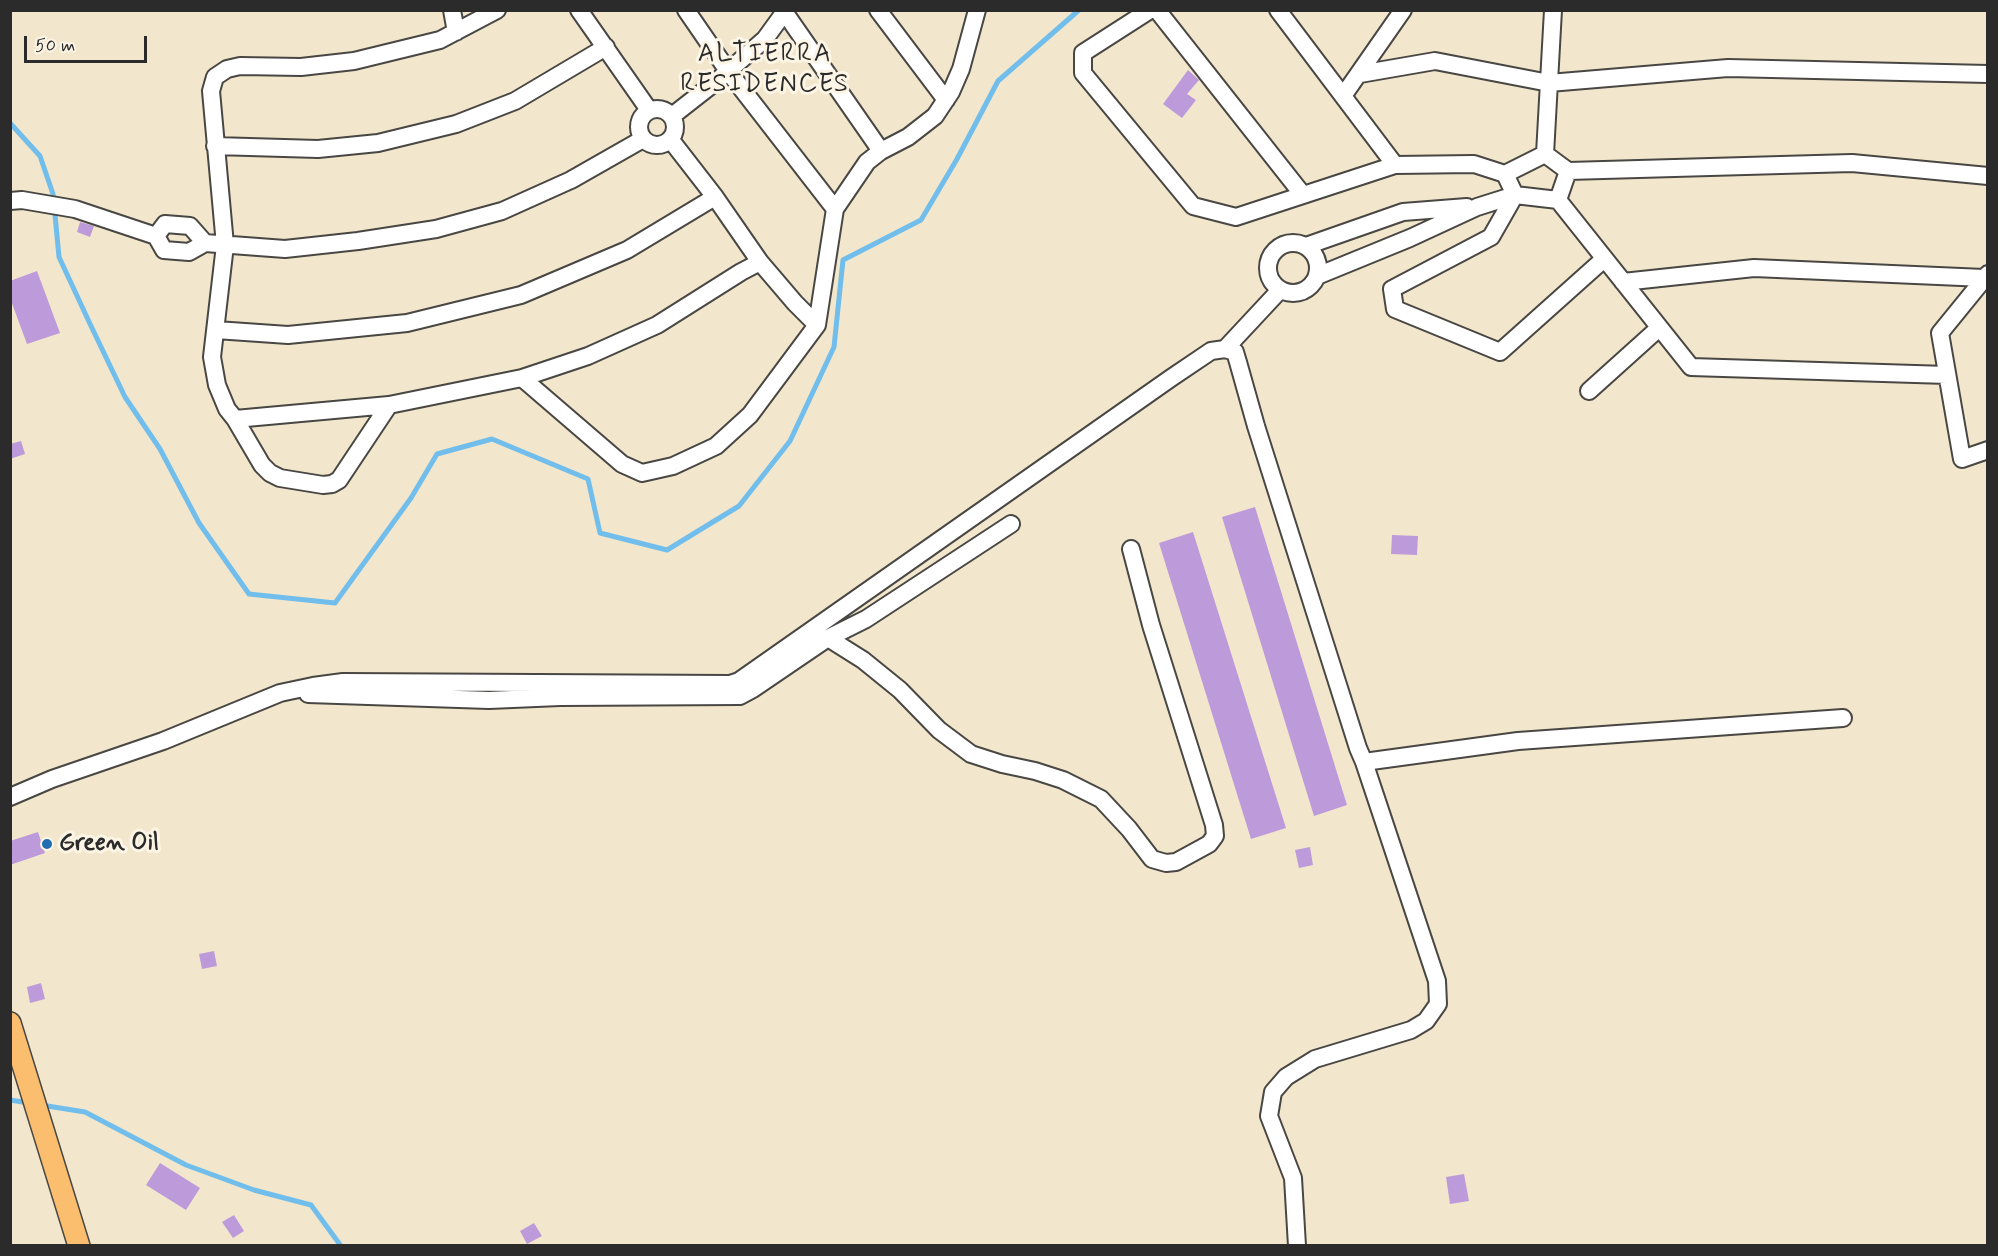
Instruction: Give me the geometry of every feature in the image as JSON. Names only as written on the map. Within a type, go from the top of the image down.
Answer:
[{"type":"main road","points":[[10,1023],[79,1245]]},
{"type":"street","points":[[452,10],[456,32]]},
{"type":"street","points":[[390,405],[339,480],[323,485],[280,478],[270,473],[262,465],[227,409],[217,385],[212,357],[225,245],[211,91],[215,77],[227,69],[240,66],[301,67],[354,61],[440,40],[497,10]]},
{"type":"street","points":[[579,10],[649,110]]},
{"type":"street","points":[[686,10],[728,71],[835,209]]},
{"type":"street","points":[[878,10],[946,100]]},
{"type":"street","points":[[522,378],[622,464],[642,473],[674,466],[716,446],[750,415],[817,325],[835,209],[867,162],[880,151],[908,137],[935,116],[946,100],[961,69],[977,10]]},
{"type":"street","points":[[1150,10],[1083,53],[1083,74],[1193,206],[1236,217],[1395,165],[1474,164],[1504,174],[1515,195]]},
{"type":"street","points":[[1157,10],[1303,195]]},
{"type":"street","points":[[1278,10],[1395,165]]},
{"type":"street","points":[[1343,96],[1403,10]]},
{"type":"street","points":[[1545,154],[1553,10]]},
{"type":"street","points":[[672,116],[765,39],[785,11],[880,151]]},
{"type":"street","points":[[215,146],[318,149],[378,143],[456,124],[515,101],[606,47]]},
{"type":"street","points":[[1360,74],[1435,61],[1549,83],[1728,68],[1988,74]]},
{"type":"street","points":[[661,109],[672,116],[675,125],[670,139],[665,143],[654,144],[643,139],[639,123],[649,110],[661,109]]},
{"type":"street","points":[[16,200],[75,209],[156,236],[164,250],[189,252],[205,243],[285,249],[436,229],[502,211],[571,180],[643,139]]},
{"type":"street","points":[[670,139],[715,197],[760,262],[817,325]]},
{"type":"street","points":[[1545,154],[1568,171],[1852,163],[1988,176]]},
{"type":"street","points":[[1504,174],[1545,154]]},
{"type":"street","points":[[1558,200],[1568,171]]},
{"type":"street","points":[[1515,195],[1491,237],[1392,289],[1395,309],[1500,352],[1604,259]]},
{"type":"street","points":[[1317,276],[1410,238],[1477,207],[1515,195],[1558,200],[1691,367],[1947,375]]},
{"type":"street","points":[[216,330],[288,335],[407,323],[521,295],[627,250],[715,197]]},
{"type":"street","points":[[1306,246],[1403,212],[1477,207]]},
{"type":"street","points":[[156,236],[165,224],[190,226],[205,243]]},
{"type":"street","points":[[1295,243],[1306,246],[1314,254],[1318,265],[1317,276],[1312,286],[1302,292],[1291,294],[1280,290],[1272,283],[1268,272],[1269,261],[1275,251],[1284,244],[1295,243]]},
{"type":"street","points":[[235,419],[390,405],[522,378],[588,356],[657,325],[760,262]]},
{"type":"street","points":[[1623,282],[1754,268],[1986,276]]},
{"type":"street","points":[[1986,276],[1940,333],[1962,459],[1988,450]]},
{"type":"street","points":[[1224,349],[1280,290]]},
{"type":"street","points":[[1589,391],[1659,328]]},
{"type":"street","points":[[10,797],[52,779],[163,741],[280,693],[343,682],[730,684],[739,681],[1211,351],[1224,349],[1235,352],[1355,737],[1437,981],[1438,1004],[1426,1020],[1411,1030],[1315,1059],[1286,1077],[1273,1092],[1269,1116],[1293,1178],[1298,1245]]},
{"type":"street","points":[[280,693],[489,700],[560,697],[740,696],[828,638],[866,619],[1011,524]]},
{"type":"street","points":[[828,638],[863,660],[900,690],[939,730],[971,754],[1063,780],[1101,799],[1129,829],[1152,859],[1166,863],[1176,862],[1209,844],[1215,836],[1214,825],[1151,625],[1131,549]]},
{"type":"street","points":[[1364,762],[1518,741],[1843,718]]},
{"type":"building","points":[[1188,70],[1199,80],[1187,94],[1196,100],[1182,118],[1163,104]]},
{"type":"building","points":[[80,222],[94,226],[90,237],[77,232]]},
{"type":"building","points":[[37,271],[60,333],[27,344],[10,298],[10,281]]},
{"type":"building","points":[[21,441],[25,454],[10,459],[10,444]]},
{"type":"building","points":[[1255,507],[1347,805],[1314,816],[1222,517]]},
{"type":"building","points":[[1193,532],[1286,828],[1251,839],[1159,543]]},
{"type":"building","points":[[1392,535],[1418,536],[1417,555],[1391,554]]},
{"type":"building","points":[[38,832],[45,853],[10,865],[10,841]]},
{"type":"building","points":[[1310,847],[1313,865],[1299,868],[1295,850]]},
{"type":"building","points":[[214,951],[217,966],[202,969],[199,954]]},
{"type":"building","points":[[41,983],[45,999],[30,1003],[27,987]]},
{"type":"building","points":[[160,1163],[200,1188],[186,1210],[146,1185]]},
{"type":"building","points":[[1464,1174],[1469,1201],[1450,1204],[1446,1177]]},
{"type":"building","points":[[234,1215],[244,1231],[233,1238],[222,1222]]},
{"type":"building","points":[[534,1223],[542,1236],[527,1244],[520,1231]]},
{"type":"waterway","points":[[10,123],[40,156],[53,194],[59,257],[91,326],[125,397],[160,449],[199,523],[249,594],[335,603],[411,498],[437,454],[492,439],[588,479],[600,533],[667,550],[739,506],[790,441],[834,347],[843,260],[921,220],[957,159],[998,81],[1079,10]]},
{"type":"waterway","points":[[10,1100],[29,1103]]},
{"type":"waterway","points":[[41,1105],[85,1112],[186,1165],[254,1190],[311,1205],[341,1246]]},
{"type":"place","name":"Green Oil","points":[[47,844]]},
{"type":"district","name":"ALTIERRA RESIDENCES","points":[[765,70]]}]
